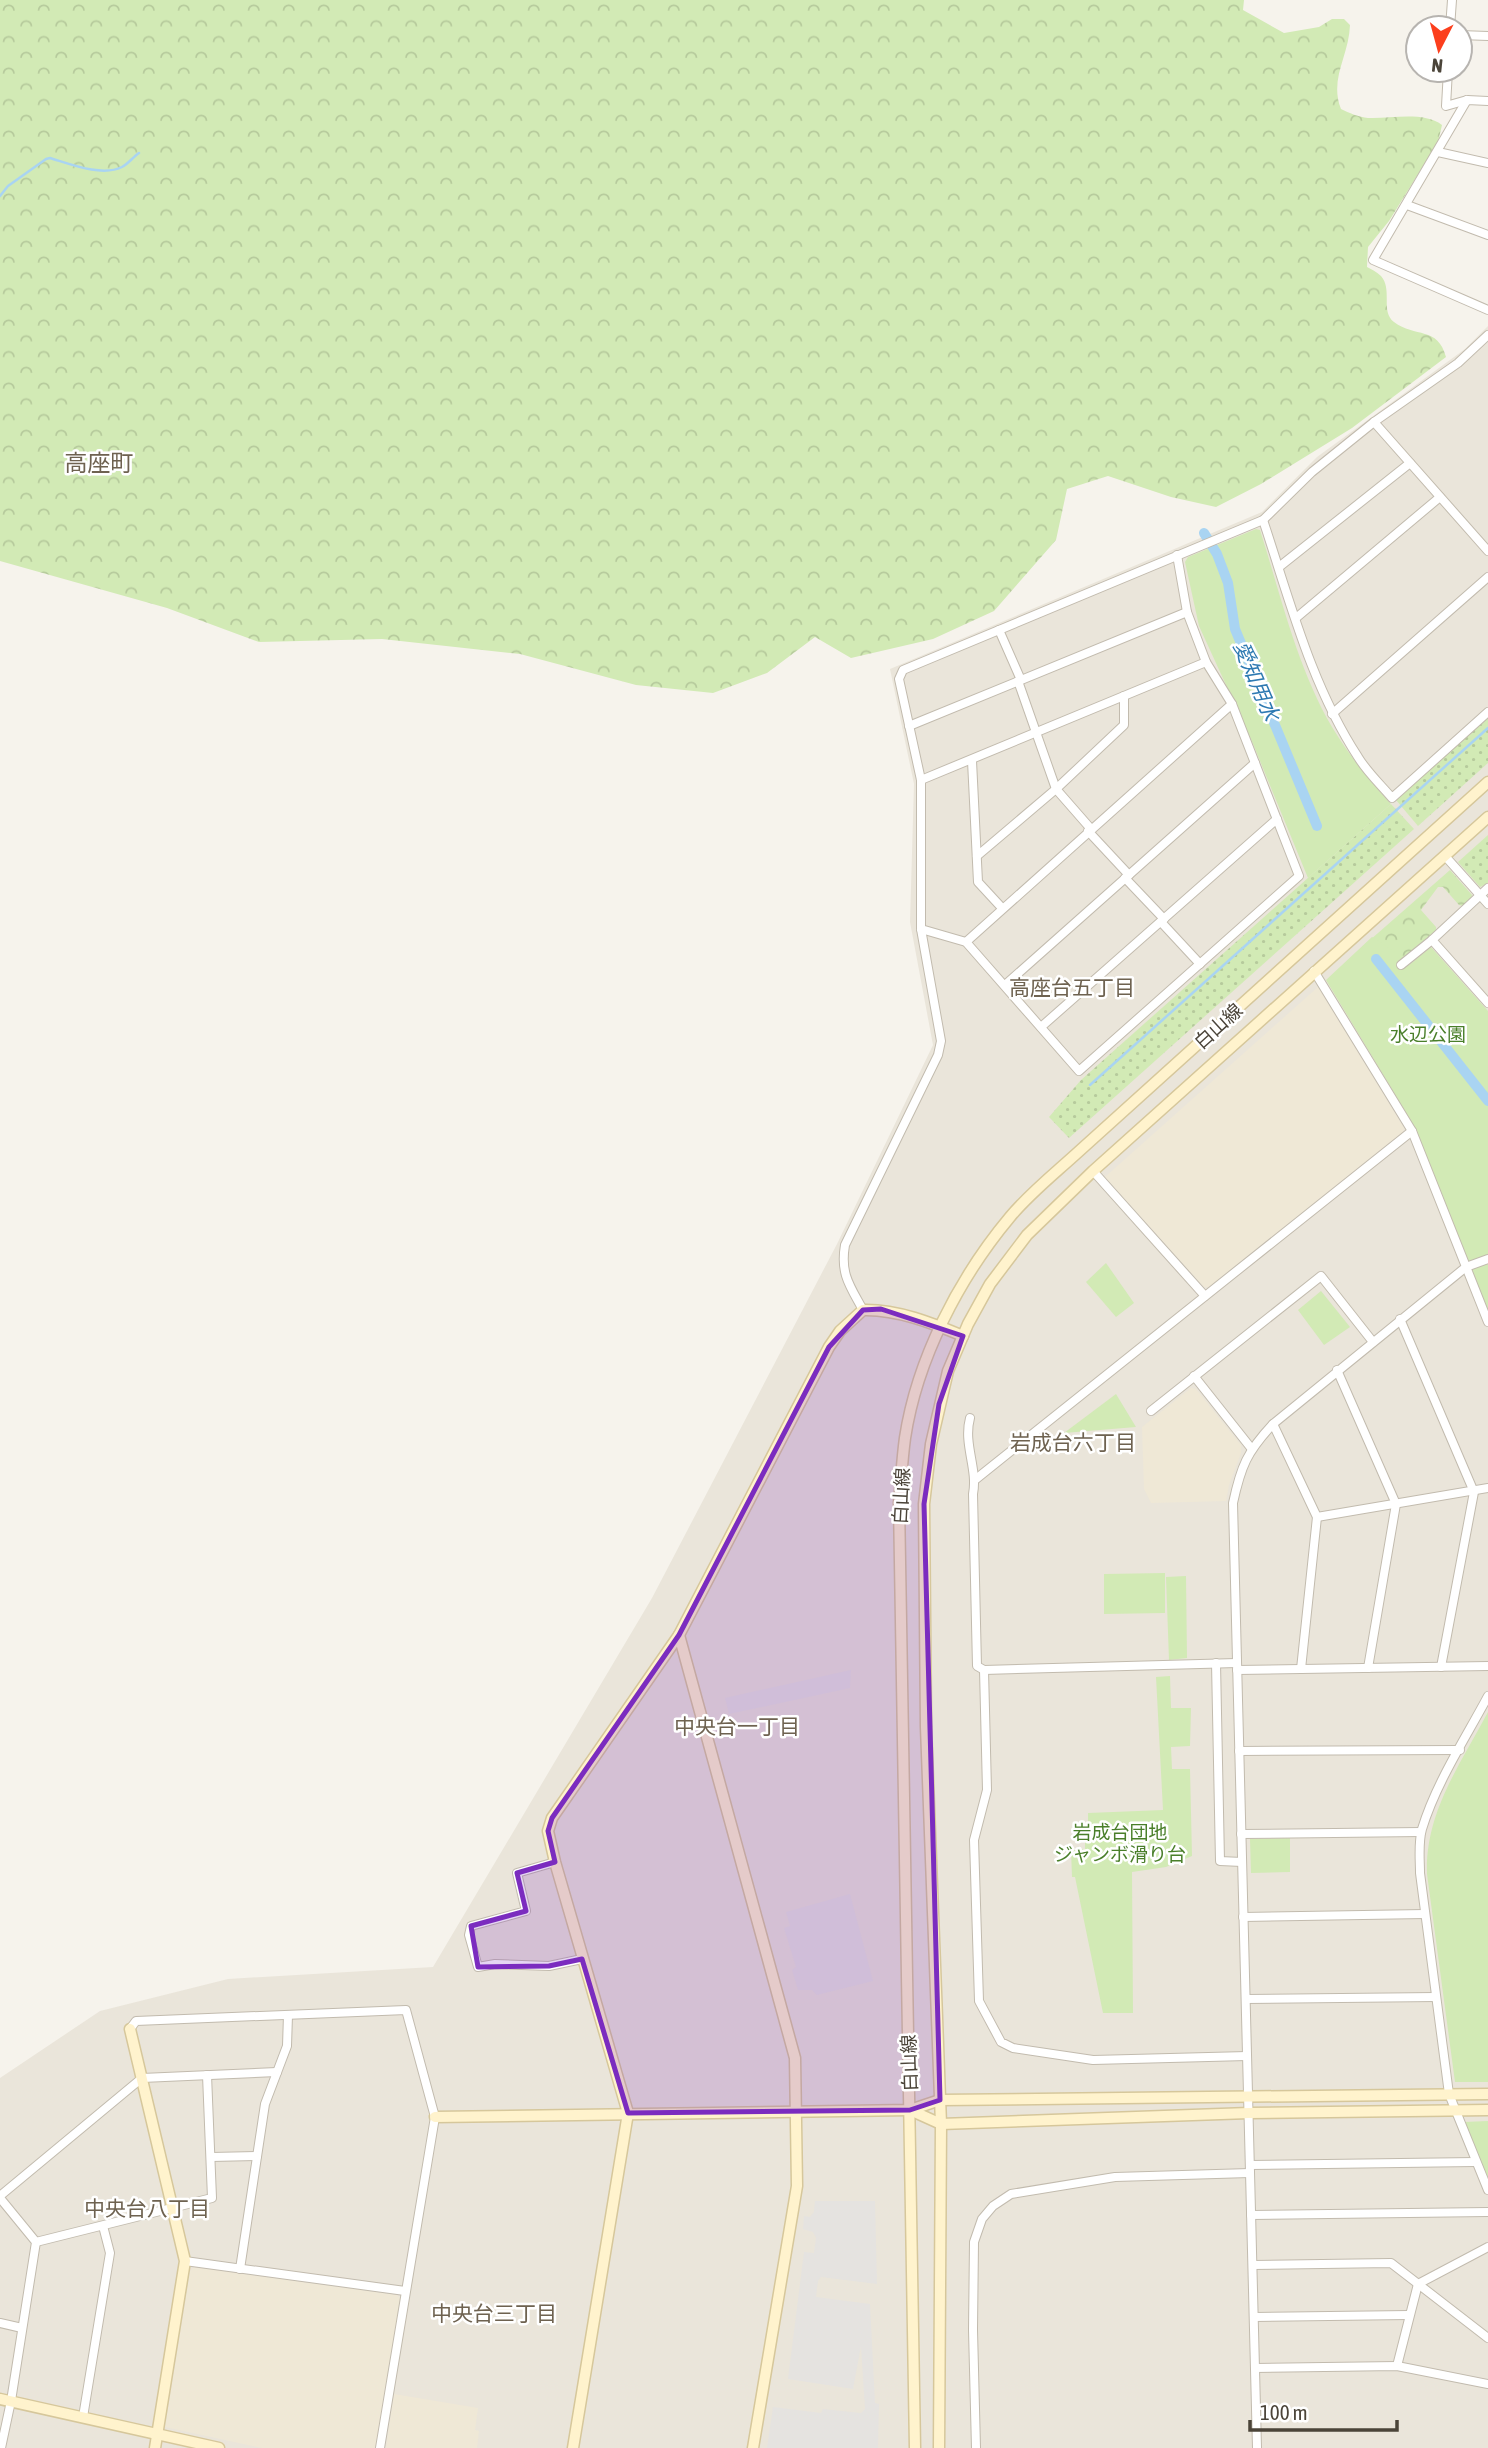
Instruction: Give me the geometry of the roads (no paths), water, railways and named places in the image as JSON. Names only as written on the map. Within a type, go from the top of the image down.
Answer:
[{"type":"street","points":[[1447,84],[1446,106],[1467,100],[1488,101]]},
{"type":"street","points":[[1467,100],[1373,260],[1488,310]]},
{"type":"street","points":[[1438,152],[1488,163]]},
{"type":"street","points":[[1407,205],[1488,235]]},
{"type":"street","points":[[863,1310],[846,1278],[842,1262],[845,1245],[938,1055],[941,1041],[921,929],[921,780],[899,680],[903,670],[1263,520],[1312,472],[1374,422],[1458,362],[1488,335]]},
{"type":"street","points":[[1374,422],[1488,551]]},
{"type":"street","points":[[1279,567],[1410,463]]},
{"type":"street","points":[[1296,618],[1440,497]]},
{"type":"street","points":[[1263,520],[1315,678],[1332,715],[1359,760],[1392,798],[1488,712]]},
{"type":"street","points":[[921,929],[966,942],[1079,1071],[1299,876],[1232,704],[1206,662],[1187,612],[1177,555]]},
{"type":"street","points":[[1332,715],[1488,577]]},
{"type":"street","points":[[909,726],[1187,612]]},
{"type":"street","points":[[999,630],[1020,681],[1056,789],[1200,964]]},
{"type":"street","points":[[921,780],[1206,662]]},
{"type":"street","points":[[977,856],[1056,789],[1124,725],[1124,696]]},
{"type":"street","points":[[966,942],[1232,704]]},
{"type":"street","points":[[972,761],[978,882],[1002,908]]},
{"type":"street","points":[[1005,985],[1255,762]]},
{"type":"street","name":"白山線","points":[[915,2448],[899,1503],[905,1438],[915,1397],[940,1327],[970,1274],[1011,1215],[1086,1144],[1488,782]]},
{"type":"street","name":"白山線","points":[[939,2448],[941,2124],[926,1741],[924,1504],[939,1404],[948,1371],[990,1284],[1027,1235],[1093,1171],[1488,817]]},
{"type":"street","points":[[1041,1027],[1277,819]]},
{"type":"street","points":[[1445,856],[1488,904]]},
{"type":"street","points":[[1401,965],[1433,940],[1488,888]]},
{"type":"street","points":[[1433,940],[1488,1003]]},
{"type":"street","points":[[1314,971],[1412,1131],[1488,1322]]},
{"type":"street","points":[[976,1479],[1412,1131]]},
{"type":"street","points":[[1093,1171],[1205,1296]]},
{"type":"street","points":[[1257,2448],[1233,1503],[1251,1448],[1273,1424],[1466,1267],[1488,1259]]},
{"type":"street","points":[[1152,1411],[1321,1276],[1373,1342]]},
{"type":"street","points":[[573,2448],[628,2113],[555,1862],[548,1831],[552,1818],[679,1635],[839,1331],[863,1310],[881,1309],[963,1336]]},
{"type":"street","points":[[1400,1320],[1474,1492],[1441,1667]]},
{"type":"street","points":[[1337,1370],[1396,1504],[1368,1668]]},
{"type":"street","points":[[1194,1376],[1251,1448]]},
{"type":"street","points":[[970,1418],[967,1427],[970,1463],[976,1479],[973,1494],[977,1666],[984,1670],[1216,1663],[1301,1669],[1488,1666]]},
{"type":"street","points":[[1273,1424],[1317,1517],[1301,1669]]},
{"type":"street","points":[[1317,1517],[1488,1488]]},
{"type":"street","points":[[679,1635],[795,2058],[797,2186],[753,2448]]},
{"type":"street","points":[[1216,1663],[1220,1861],[1242,1862]]},
{"type":"street","points":[[984,1670],[987,1790],[974,1840],[979,2001],[1002,2042],[1013,2049],[1093,2060],[1247,2056]]},
{"type":"street","points":[[1488,1696],[1432,1802],[1422,1832],[1420,1873],[1449,2094],[1488,2190]]},
{"type":"street","points":[[1239,1751],[1460,1750]]},
{"type":"street","points":[[1241,1834],[1422,1832]]},
{"type":"street","points":[[555,1862],[517,1873],[526,1911],[471,1926],[470,1936],[478,1968],[495,1964],[549,1966],[582,1959]]},
{"type":"street","points":[[1243,1917],[1425,1914]]},
{"type":"street","points":[[1246,1999],[1436,1997]]},
{"type":"street","points":[[155,2448],[185,2261],[130,2029],[136,2021],[406,2010],[435,2117],[380,2448]]},
{"type":"street","points":[[240,2269],[265,2104],[287,2046],[288,2015]]},
{"type":"street","points":[[1,2448],[6,2400],[22,2328],[36,2242],[0,2197],[142,2078],[277,2072]]},
{"type":"street","points":[[36,2242],[212,2198],[207,2075]]},
{"type":"street","points":[[435,2117],[910,2110],[940,2099],[1488,2094]]},
{"type":"street","points":[[910,2110],[941,2124],[1249,2113],[1488,2110]]},
{"type":"street","points":[[211,2157],[257,2156]]},
{"type":"street","points":[[976,2448],[974,2242],[982,2219],[993,2206],[1011,2194],[1115,2177],[1250,2169],[1475,2162]]},
{"type":"street","points":[[1251,2215],[1488,2212]]},
{"type":"street","points":[[83,2417],[110,2253],[103,2226]]},
{"type":"street","points":[[1397,2366],[1418,2284],[1488,2247]]},
{"type":"street","points":[[185,2261],[405,2291]]},
{"type":"street","points":[[1253,2265],[1391,2263],[1488,2338]]},
{"type":"street","points":[[1254,2317],[1409,2315]]},
{"type":"street","points":[[0,2323],[22,2328]]},
{"type":"street","points":[[1255,2368],[1397,2366],[1488,2384]]},
{"type":"street","points":[[6,2400],[219,2448]]},
{"type":"waterway","points":[[0,196],[8,186],[46,159],[105,171],[122,167],[139,153]]},
{"type":"waterway","name":"愛知用水","points":[[1204,533],[1217,554],[1228,583],[1235,629],[1317,826]]},
{"type":"waterway","points":[[1090,1085],[1488,728]]},
{"type":"waterway","name":"愛知用水","points":[[1376,959],[1488,1101]]},
{"type":"district","name":"高座町","points":[[99,463]]},
{"type":"district","name":"高座台五丁目","points":[[1072,988]]},
{"type":"district","name":"岩成台六丁目","points":[[1073,1443]]},
{"type":"district","name":"中央台一丁目","points":[[737,1727]]},
{"type":"district","name":"中央台八丁目","points":[[147,2209]]},
{"type":"district","name":"中央台三丁目","points":[[494,2314]]},
{"type":"park label","name":"水辺公園","points":[[1428,1034]]},
{"type":"park label","name":"岩成台団地 ジャンボ滑り台","points":[[1120,1843]]}]
